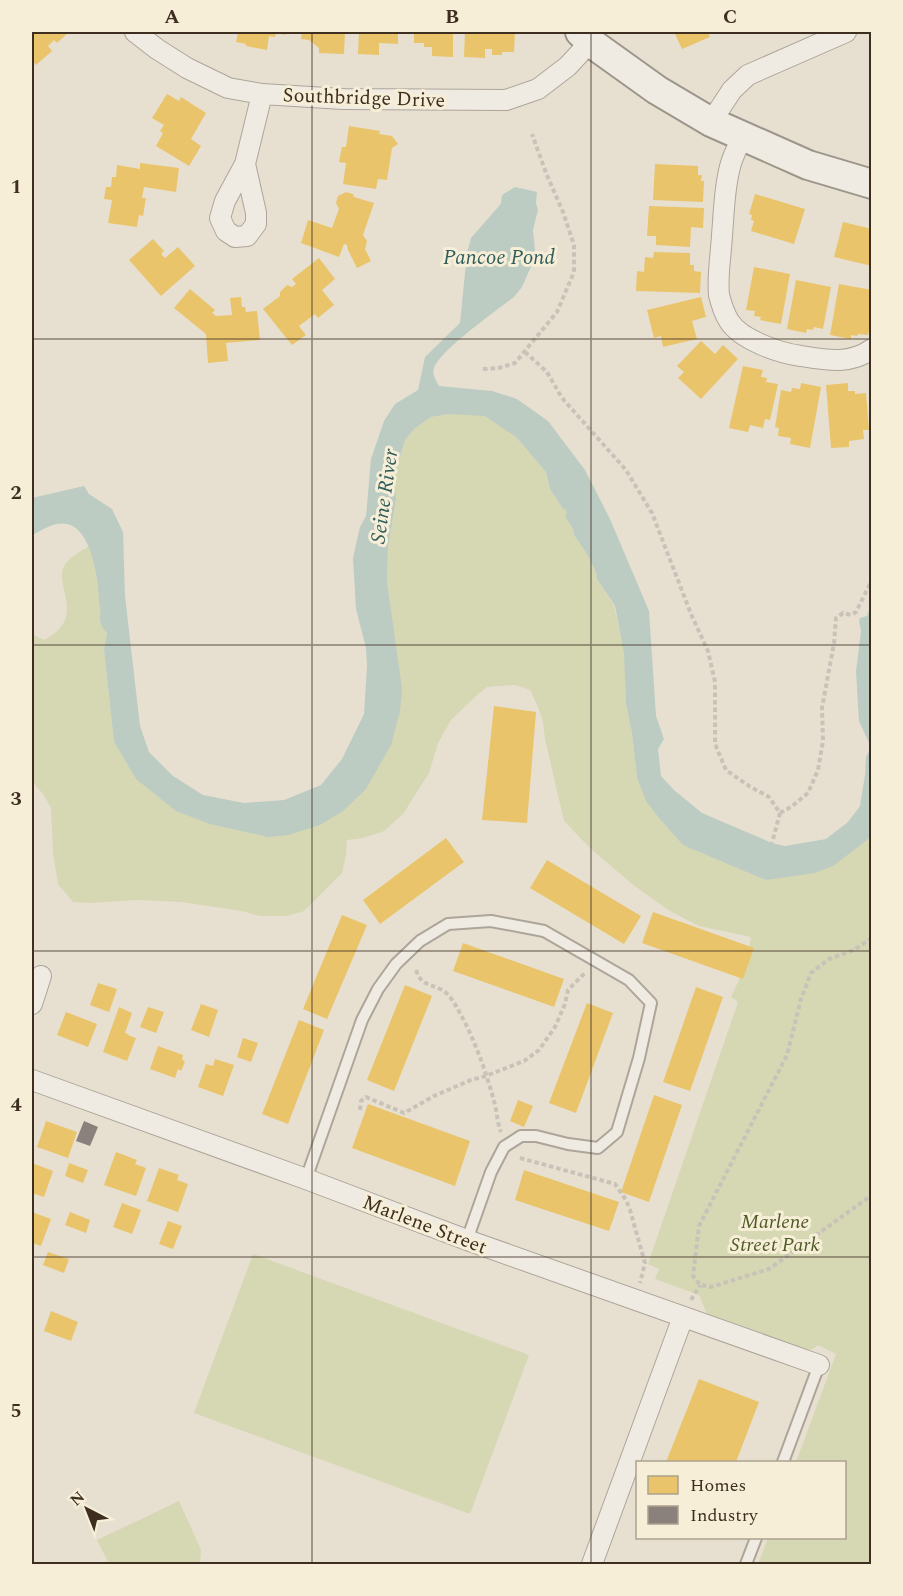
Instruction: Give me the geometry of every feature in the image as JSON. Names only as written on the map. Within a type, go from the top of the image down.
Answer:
[{"type":"street","name":"Southbridge Drive","points":[[135,32],[187,68],[228,88],[262,94],[343,99],[506,100],[538,89],[568,66],[585,37]]},
{"type":"street","points":[[711,122],[732,90],[748,75],[846,32]]},
{"type":"street","points":[[585,37],[657,90],[711,122],[808,165],[872,184]]},
{"type":"street","points":[[245,164],[262,94]]},
{"type":"street","points":[[742,137],[730,164],[727,181],[719,273],[720,295],[729,321],[736,330],[749,339],[791,355],[835,361],[855,358],[872,349]]},
{"type":"street","points":[[32,1005],[41,976]]},
{"type":"street","name":"Marlene Street","points":[[32,1080],[467,1240],[819,1365]]},
{"type":"street","points":[[592,1564],[683,1317]]},
{"type":"lane","points":[[306,1179],[362,1020],[378,989],[396,964],[420,941],[448,924],[491,921],[544,931],[629,980],[651,1003],[639,1058],[617,1132],[598,1148],[567,1144],[536,1136],[521,1136],[504,1147],[491,1172],[467,1240]]},
{"type":"lane","points":[[783,1461],[819,1365]]},
{"type":"lane","points":[[746,1564],[756,1539]]},
{"type":"path","points":[[483,369],[499,368],[515,363],[557,312],[574,272],[574,245],[532,135]]},
{"type":"path","points":[[525,352],[547,372],[562,398],[626,470],[652,513],[691,614],[708,651],[715,682],[715,744],[726,770],[769,797],[780,813]]},
{"type":"path","points":[[772,843],[780,813],[808,793],[818,770],[823,741],[822,708],[834,643],[836,618],[843,613],[850,615],[856,612],[872,580]]},
{"type":"path","points":[[872,938],[854,950],[829,959],[811,973],[801,999],[787,1055],[699,1226],[693,1276],[700,1285],[711,1287],[769,1269],[872,1196]]},
{"type":"path","points":[[360,1110],[361,1101],[366,1097],[404,1113],[434,1096],[524,1061],[539,1050],[555,1027],[565,1004],[568,990],[597,961]]},
{"type":"path","points":[[416,970],[418,978],[425,984],[441,989],[456,1006],[477,1048],[494,1102],[500,1131],[508,1144]]},
{"type":"path","points":[[520,1158],[615,1184],[630,1209],[645,1263],[640,1284],[646,1304]]},
{"type":"green space","name":"Marlene Street Park","points":[[450,414],[485,415],[516,437],[546,472],[550,489],[563,509],[565,508],[567,513],[565,516],[574,535],[587,554],[597,579],[614,606],[625,653],[626,704],[637,778],[766,880],[871,820],[871,1564],[758,1564],[768,1539],[846,1539],[846,1461],[796,1461],[836,1354],[818,1345],[807,1350],[707,1314],[699,1295],[655,1279],[659,1269],[648,1264],[738,1002],[731,997],[746,965],[751,937],[699,926],[668,910],[632,884],[591,849],[564,821],[543,722],[530,690],[515,685],[487,687],[451,720],[438,743],[429,773],[403,814],[384,831],[363,838],[347,840],[342,873],[304,911],[287,916],[260,916],[181,902],[137,900],[73,902],[58,884],[53,853],[51,808],[32,781],[32,634],[44,640],[57,631],[65,621],[67,611],[62,571],[66,563],[89,546],[101,608],[100,624],[107,633],[104,650],[114,742],[136,779],[288,835],[401,689],[387,581],[388,547],[396,499],[395,474],[405,440],[414,429],[431,417]]},
{"type":"green space","points":[[253,1254],[529,1355],[470,1514],[194,1413]]},
{"type":"green space","points":[[179,1501],[201,1550],[200,1564],[109,1564],[97,1540]]},
{"type":"water","name":"Seine River","points":[[515,187],[537,192],[538,210],[533,230],[534,260],[522,287],[514,297],[446,351],[434,368],[436,380],[439,386],[492,391],[517,399],[548,421],[585,470],[610,519],[649,611],[656,716],[664,739],[658,749],[661,776],[674,790],[702,813],[772,843],[785,846],[826,839],[848,822],[860,806],[866,757],[871,747],[871,835],[833,866],[815,873],[766,880],[683,845],[659,818],[646,801],[637,778],[626,704],[624,653],[615,606],[597,579],[587,554],[574,535],[565,516],[567,513],[565,509],[550,489],[546,472],[516,437],[485,416],[450,414],[431,417],[414,429],[405,440],[395,474],[396,499],[388,547],[387,581],[402,689],[400,711],[391,745],[366,789],[343,811],[320,825],[288,835],[268,837],[210,824],[176,811],[136,779],[114,742],[104,650],[107,633],[100,623],[98,583],[91,554],[79,531],[69,525],[57,524],[32,535],[32,498],[84,486],[89,494],[112,509],[123,532],[125,596],[140,726],[149,752],[173,776],[203,795],[244,803],[284,800],[321,785],[342,759],[364,714],[366,648],[356,609],[353,558],[360,527],[366,516],[371,459],[384,421],[395,404],[418,390],[425,357],[460,323],[467,253],[471,238],[499,206],[502,195]]},
{"type":"water","points":[[871,604],[871,747],[859,721],[856,671],[861,631],[859,621],[860,618],[867,616]]},
{"type":"building: Homes","points":[[32,32],[68,33],[57,43],[54,40],[48,46],[52,51],[36,65],[32,60]]},
{"type":"building: Homes","points":[[238,32],[286,32],[286,35],[276,33],[275,37],[269,36],[267,50],[236,42]]},
{"type":"building: Homes","points":[[302,32],[345,32],[344,54],[319,53],[319,48],[309,40],[301,39]]},
{"type":"building: Homes","points":[[359,32],[398,32],[398,44],[379,43],[379,55],[358,54]]},
{"type":"building: Homes","points":[[414,32],[453,32],[453,57],[432,56],[432,47],[424,47],[424,43],[414,43]]},
{"type":"building: Homes","points":[[465,32],[515,32],[514,52],[492,55],[492,49],[485,49],[485,58],[464,57]]},
{"type":"building: Homes","points":[[674,32],[708,32],[710,37],[682,49]]},
{"type":"building: Homes","points":[[167,94],[179,101],[181,97],[206,113],[191,139],[201,146],[189,166],[156,146],[163,133],[160,131],[164,125],[152,118]]},
{"type":"building: Homes","points":[[349,126],[380,131],[379,134],[392,136],[398,144],[392,148],[387,180],[378,179],[376,189],[343,184],[346,163],[339,162],[342,147],[346,147]]},
{"type":"building: Homes","points":[[140,163],[179,168],[176,192],[144,187],[142,198],[146,198],[143,216],[139,215],[137,227],[108,223],[112,200],[104,199],[106,187],[111,187],[112,177],[116,177],[117,165],[140,169]]},
{"type":"building: Homes","points":[[655,164],[698,166],[698,175],[702,175],[701,181],[704,181],[703,202],[653,200]]},
{"type":"building: Homes","points":[[346,192],[374,203],[363,235],[367,241],[365,249],[371,261],[357,268],[347,245],[344,244],[339,257],[301,243],[308,220],[332,228],[339,209],[336,203],[338,196]]},
{"type":"building: Homes","points":[[755,194],[805,209],[794,244],[751,231],[754,221],[751,220],[752,215],[749,214]]},
{"type":"building: Homes","points":[[649,206],[704,208],[703,228],[691,227],[690,247],[656,245],[656,236],[647,236]]},
{"type":"building: Homes","points":[[843,222],[872,229],[872,266],[834,257]]},
{"type":"building: Homes","points":[[153,239],[164,251],[161,254],[165,258],[178,247],[195,266],[161,296],[129,260]]},
{"type":"building: Homes","points":[[654,252],[690,253],[690,265],[694,265],[694,271],[701,272],[700,293],[636,291],[637,271],[644,272],[645,257],[653,258]]},
{"type":"building: Homes","points":[[319,258],[335,279],[322,290],[334,305],[318,318],[315,314],[299,326],[306,335],[292,345],[263,309],[280,296],[280,292],[287,285],[292,287],[296,284],[292,279]]},
{"type":"building: Homes","points":[[754,267],[790,274],[781,324],[760,320],[761,317],[754,316],[755,311],[746,310]]},
{"type":"building: Homes","points":[[796,280],[831,287],[823,329],[814,327],[813,330],[807,329],[806,333],[787,329]]},
{"type":"building: Homes","points":[[839,284],[872,290],[872,318],[868,335],[851,335],[851,339],[830,335]]},
{"type":"building: Homes","points":[[190,289],[215,310],[212,313],[216,316],[232,315],[230,298],[241,297],[242,307],[245,307],[246,312],[257,311],[260,340],[226,343],[228,361],[208,363],[206,334],[174,308]]},
{"type":"building: Homes","points":[[701,297],[706,317],[692,321],[697,339],[663,347],[661,336],[654,338],[647,310]]},
{"type":"building: Homes","points":[[701,341],[715,354],[723,345],[738,359],[701,399],[678,378],[684,372],[677,366]]},
{"type":"building: Homes","points":[[743,366],[763,370],[761,377],[767,378],[766,382],[778,384],[770,420],[765,419],[763,428],[750,425],[748,432],[729,428]]},
{"type":"building: Homes","points":[[801,383],[821,387],[810,448],[790,444],[791,438],[778,436],[779,428],[775,427],[781,390],[791,392],[792,388],[800,389]]},
{"type":"building: Homes","points":[[848,383],[848,391],[855,391],[855,394],[866,393],[869,430],[863,430],[864,439],[849,441],[849,447],[831,448],[826,385]]},
{"type":"building: Homes","points":[[494,706],[536,712],[527,823],[482,820]]},
{"type":"building: Homes","points":[[446,838],[464,862],[380,924],[363,900]]},
{"type":"building: Homes","points":[[547,860],[641,916],[624,944],[530,888]]},
{"type":"building: Homes","points":[[653,912],[754,948],[743,979],[642,943]]},
{"type":"building: Homes","points":[[342,915],[367,925],[327,1019],[303,1009]]},
{"type":"building: Homes","points":[[463,943],[564,979],[554,1007],[453,971]]},
{"type":"building: Homes","points":[[98,983],[117,989],[109,1012],[90,1005]]},
{"type":"building: Homes","points":[[405,985],[432,996],[394,1091],[367,1080]]},
{"type":"building: Homes","points":[[696,987],[723,997],[690,1091],[663,1082]]},
{"type":"building: Homes","points":[[587,1003],[613,1013],[576,1113],[549,1103]]},
{"type":"building: Homes","points":[[201,1004],[218,1010],[209,1037],[191,1030]]},
{"type":"building: Homes","points":[[119,1007],[132,1013],[125,1033],[136,1038],[127,1061],[103,1052]]},
{"type":"building: Homes","points":[[148,1007],[164,1012],[156,1033],[140,1027]]},
{"type":"building: Homes","points":[[66,1012],[97,1024],[88,1047],[57,1035]]},
{"type":"building: Homes","points":[[299,1020],[324,1030],[288,1124],[262,1114]]},
{"type":"building: Homes","points":[[243,1038],[258,1043],[251,1062],[237,1057]]},
{"type":"building: Homes","points":[[158,1046],[183,1055],[182,1059],[185,1062],[181,1071],[178,1069],[175,1078],[150,1069]]},
{"type":"building: Homes","points":[[215,1059],[234,1065],[223,1096],[198,1087],[206,1064],[213,1066]]},
{"type":"building: Homes","points":[[654,1095],[682,1105],[649,1202],[621,1192]]},
{"type":"building: Homes","points":[[518,1100],[533,1106],[524,1127],[510,1121]]},
{"type":"building: Homes","points":[[368,1104],[470,1141],[455,1186],[352,1148]]},
{"type":"building: Homes","points":[[46,1121],[77,1132],[68,1158],[37,1147]]},
{"type":"building: Homes","points":[[116,1152],[137,1160],[135,1164],[146,1168],[136,1196],[104,1185]]},
{"type":"building: Homes","points":[[32,1163],[53,1171],[44,1197],[32,1193]]},
{"type":"building: Homes","points":[[69,1163],[88,1170],[83,1183],[65,1176]]},
{"type":"building: Homes","points":[[159,1168],[179,1175],[177,1180],[188,1184],[178,1212],[147,1201]]},
{"type":"building: Homes","points":[[524,1170],[619,1202],[609,1231],[515,1200]]},
{"type":"building: Homes","points":[[122,1203],[141,1210],[132,1234],[113,1227]]},
{"type":"building: Homes","points":[[32,1212],[51,1219],[41,1246],[32,1243]]},
{"type":"building: Homes","points":[[70,1212],[90,1220],[86,1233],[65,1225]]},
{"type":"building: Homes","points":[[168,1221],[182,1226],[173,1249],[159,1244]]},
{"type":"building: Homes","points":[[48,1252],[69,1259],[64,1273],[43,1265]]},
{"type":"building: Homes","points":[[51,1311],[78,1322],[71,1341],[44,1331]]},
{"type":"building: Homes","points":[[699,1379],[759,1402],[736,1461],[666,1461]]},
{"type":"building: Industry","points":[[84,1121],[98,1127],[90,1146],[76,1141]]},
{"type":"water label","name":"Pancoe Pond","points":[[499,257]]}]
